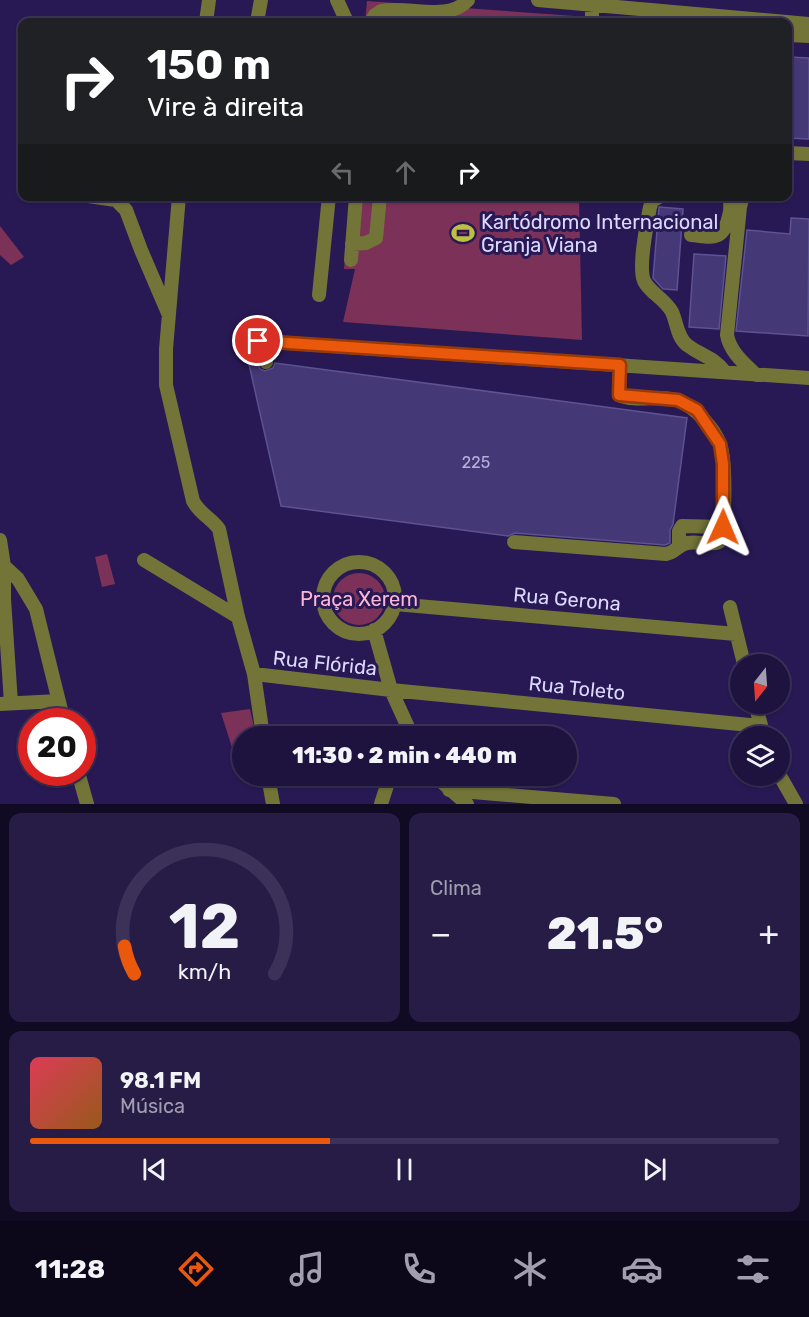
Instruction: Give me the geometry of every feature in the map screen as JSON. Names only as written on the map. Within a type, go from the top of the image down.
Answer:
[{"type":"street","points":[[207,18],[209,0]]},
{"type":"street","points":[[258,18],[261,0]]},
{"type":"street","points":[[337,0],[345,18]]},
{"type":"street","points":[[373,18],[381,11],[451,11],[468,0]]},
{"type":"street","points":[[538,0],[744,18]]},
{"type":"street","points":[[592,4],[592,18]]},
{"type":"street","points":[[792,22],[809,24]]},
{"type":"street","points":[[792,35],[809,36]]},
{"type":"street","points":[[792,153],[809,154]]},
{"type":"street","points":[[118,201],[126,210],[169,316]]},
{"type":"street","points":[[179,201],[165,385],[187,480],[197,509],[219,529],[238,617],[254,674],[262,726]]},
{"type":"street","points":[[319,296],[328,201]]},
{"type":"street","points":[[351,260],[356,201]]},
{"type":"street","points":[[352,244],[366,243],[376,238],[380,201]]},
{"type":"street","points":[[652,201],[644,248],[645,282],[671,310],[680,338],[688,346],[716,361],[724,372]]},
{"type":"street","points":[[691,235],[712,237],[724,232],[730,201]]},
{"type":"street","points":[[742,201],[727,335],[729,345],[756,375]]},
{"type":"street","points":[[266,362],[258,341],[809,378]]},
{"type":"street","points":[[514,543],[666,554],[687,543],[713,545],[720,542],[723,527],[723,464],[720,444],[697,410],[678,400],[619,395],[620,365]]},
{"type":"street","points":[[0,540],[4,566],[6,704],[58,700]]},
{"type":"street","points":[[144,560],[238,617]]},
{"type":"street","points":[[362,562],[374,565],[384,571],[391,580],[395,592],[395,604],[384,624],[363,633],[351,633],[340,628],[331,620],[325,609],[323,598],[325,586],[339,568],[350,563],[362,562]]},
{"type":"street","points":[[4,566],[18,579],[36,609],[60,708]]},
{"type":"street","name":"Rua Gerona","points":[[395,604],[736,634]]},
{"type":"street","points":[[730,607],[741,654]]},
{"type":"street","points":[[374,630],[391,690],[407,726]]},
{"type":"street","name":"Rua Flórida","points":[[254,674],[391,690]]},
{"type":"street","name":"Rua Toleto","points":[[391,690],[730,727]]},
{"type":"street","points":[[82,786],[87,804]]},
{"type":"street","points":[[270,786],[273,804]]},
{"type":"street","points":[[381,804],[387,786]]},
{"type":"street","points":[[445,786],[467,804]]},
{"type":"street","points":[[786,786],[796,804]]},
{"type":"street","points":[[449,790],[614,804]]},
{"type":"green space","points":[[367,1],[575,16],[575,18],[365,18]]},
{"type":"green space","name":"Kartódromo Internacional Granja Viana","points":[[350,201],[579,201],[582,340],[343,322],[355,269],[344,269]]},
{"type":"green space","points":[[0,226],[24,257],[11,265],[0,255]]},
{"type":"green space","points":[[107,554],[115,584],[102,587],[95,557]]},
{"type":"green space","name":"Praça Xerem","points":[[359,573],[369,575],[377,581],[383,589],[385,599],[383,609],[377,617],[369,623],[359,625],[349,623],[341,617],[335,609],[333,599],[335,589],[341,581],[349,575]]},
{"type":"green space","points":[[250,709],[254,726],[232,726],[232,747],[221,713]]},
{"type":"building","points":[[792,57],[809,58],[809,139],[792,138]]},
{"type":"building","points":[[659,207],[683,209],[677,290],[663,289],[653,278]]},
{"type":"building","points":[[791,218],[809,219],[808,336],[736,331],[747,230],[790,234]]},
{"type":"building","points":[[694,254],[726,256],[719,329],[689,327]]},
{"type":"building","points":[[248,360],[256,361],[260,369],[265,371],[273,368],[275,363],[687,418],[670,543],[665,545],[515,533],[508,536],[281,506]]},
{"type":"place","name":"Kartódromo Internacional Granja Viana","points":[[463,233]]},
{"type":"route","points":[[258,341],[620,365],[619,395],[678,400],[697,410],[720,444],[723,464],[723,527]]}]
